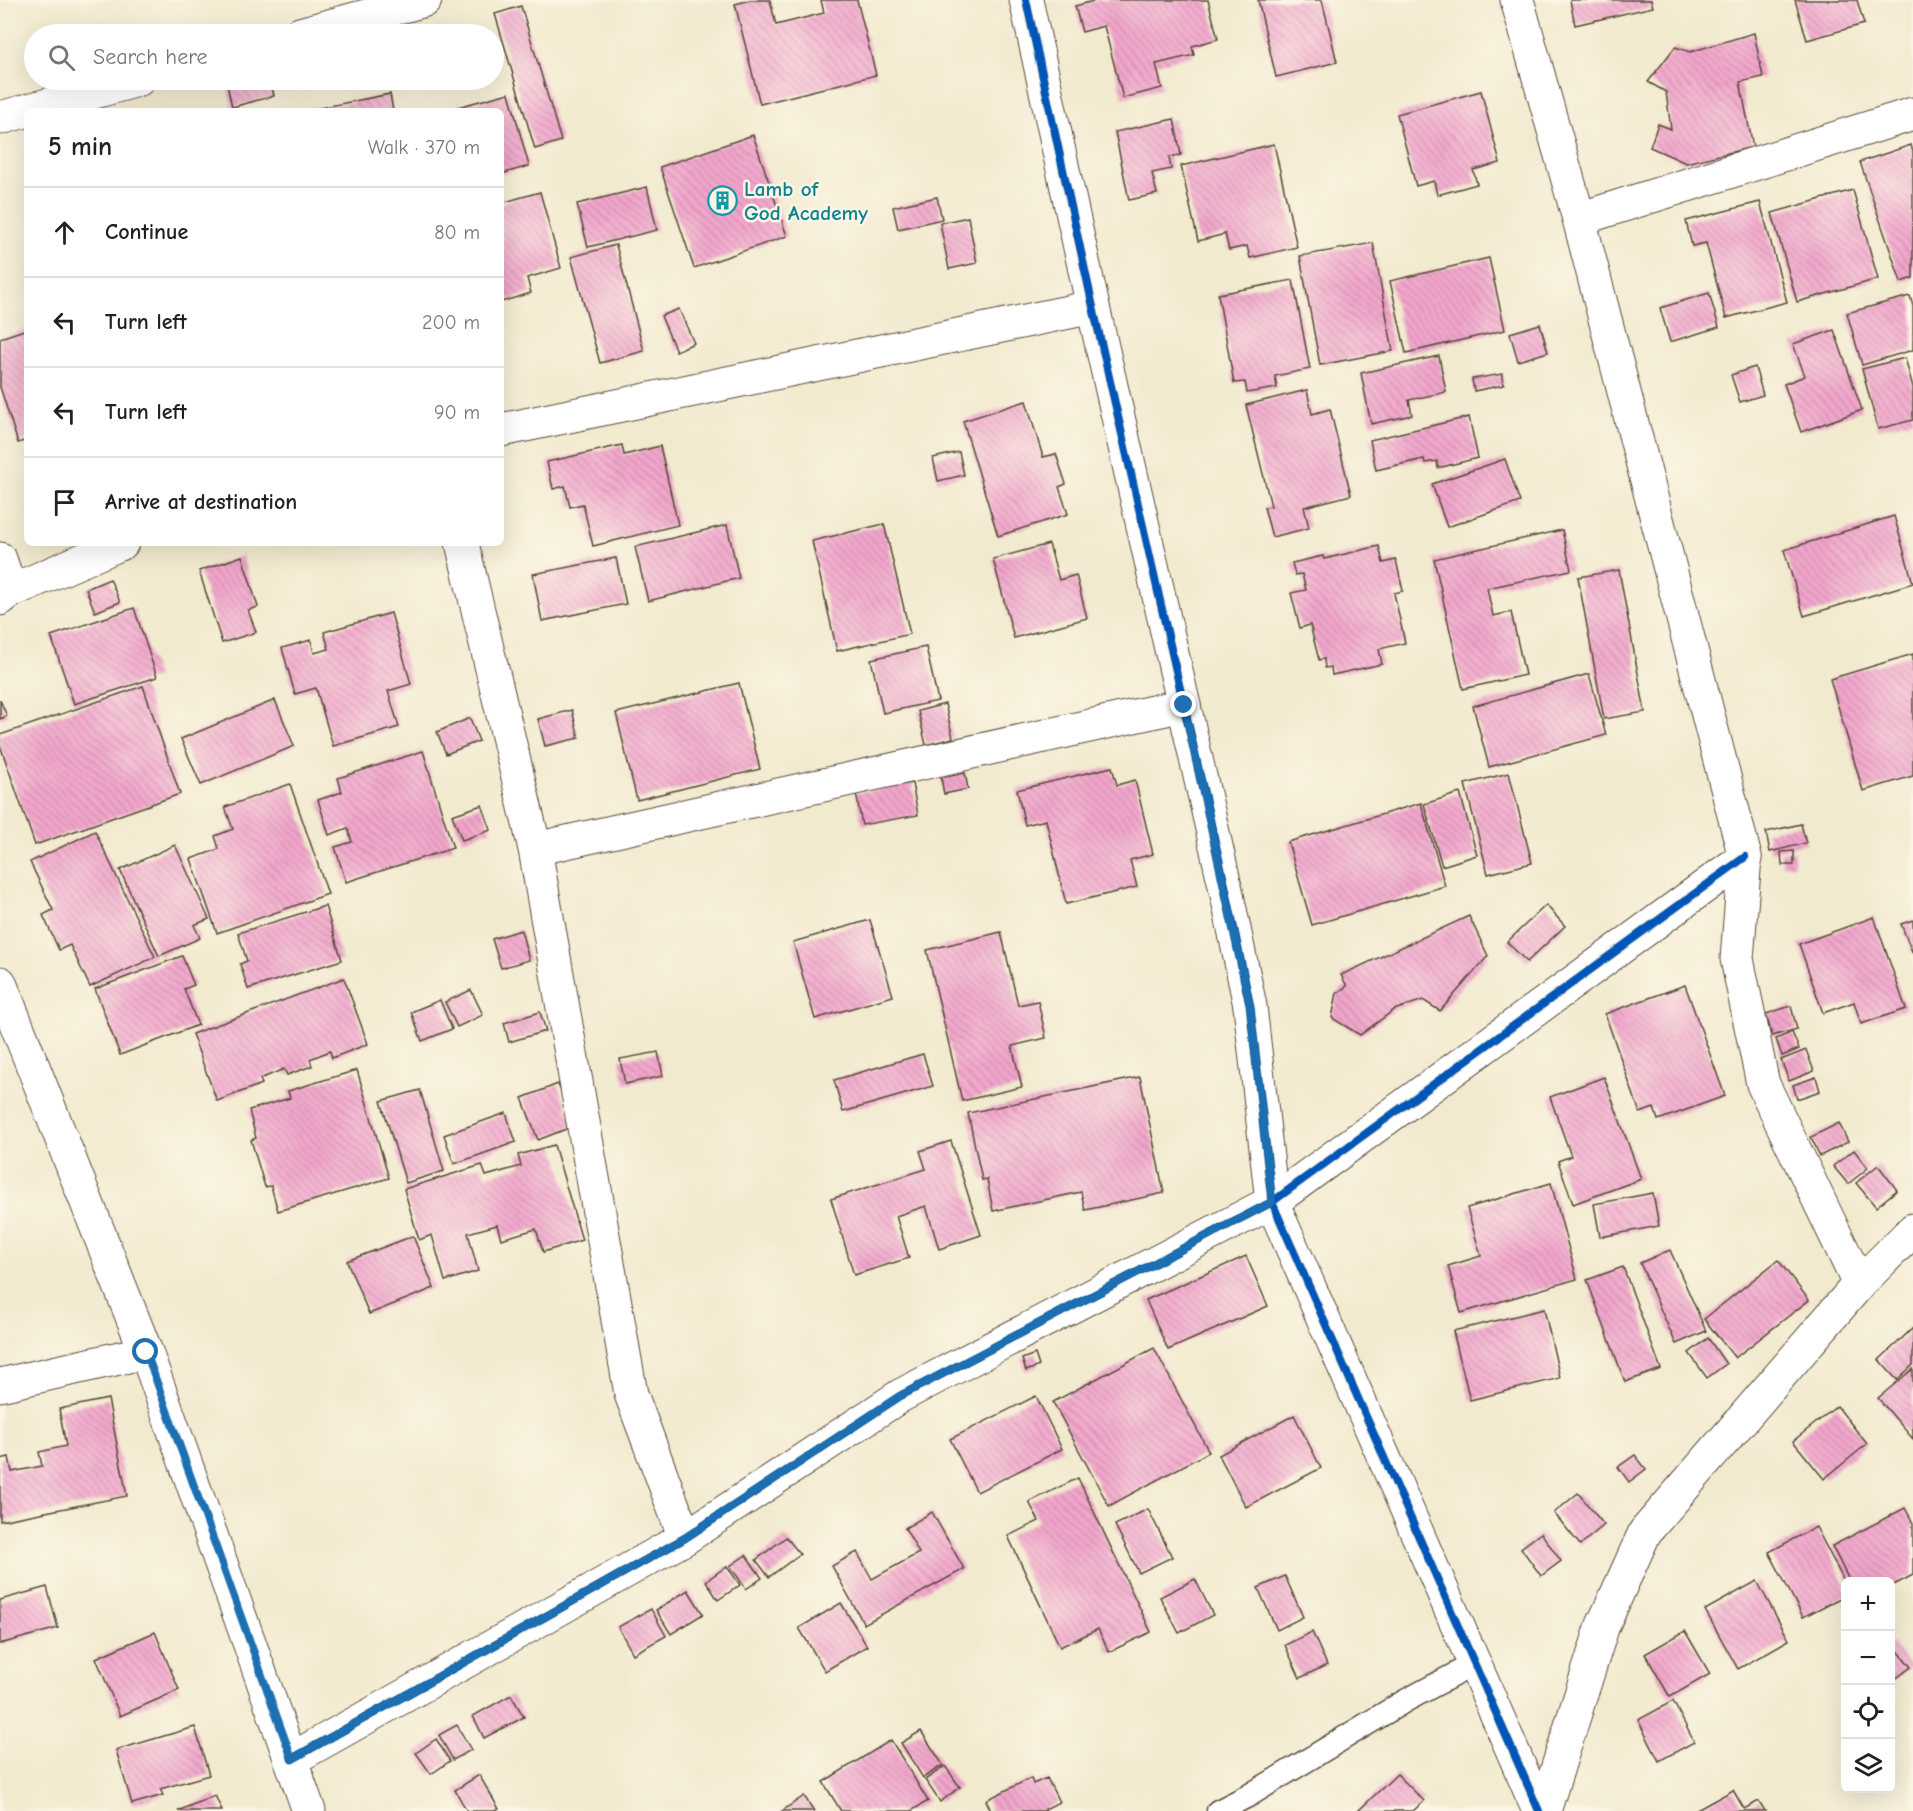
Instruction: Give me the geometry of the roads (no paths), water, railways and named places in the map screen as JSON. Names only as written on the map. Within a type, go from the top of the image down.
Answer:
[{"type":"street","points":[[337,24],[425,0]]},
{"type":"street","points":[[1026,0],[1250,1006],[1272,1202],[1474,1664],[1541,1811]]},
{"type":"street","points":[[1517,0],[1579,219],[1745,857],[1737,959],[1763,1083],[1859,1284]]},
{"type":"street","points":[[36,108],[102,90]]},
{"type":"street","points":[[0,118],[24,111]]},
{"type":"street","points":[[1579,219],[1913,114]]},
{"type":"street","points":[[504,429],[1093,307]]},
{"type":"street","points":[[0,560],[6,595],[115,546]]},
{"type":"street","points":[[463,546],[535,849],[631,1394],[685,1538]]},
{"type":"street","points":[[535,849],[1184,705]]},
{"type":"street","points":[[292,1759],[685,1538],[900,1396],[1272,1202],[1745,857]]},
{"type":"street","points":[[0,983],[146,1352],[309,1811]]},
{"type":"street","points":[[1541,1811],[1603,1625],[1645,1532],[1859,1284],[1913,1230]]},
{"type":"street","points":[[0,1385],[146,1352]]},
{"type":"lane","points":[[1218,1811],[1248,1796],[1405,1701],[1474,1664]]},
{"type":"place","name":"Lamb of God Academy","points":[[723,201]]}]
